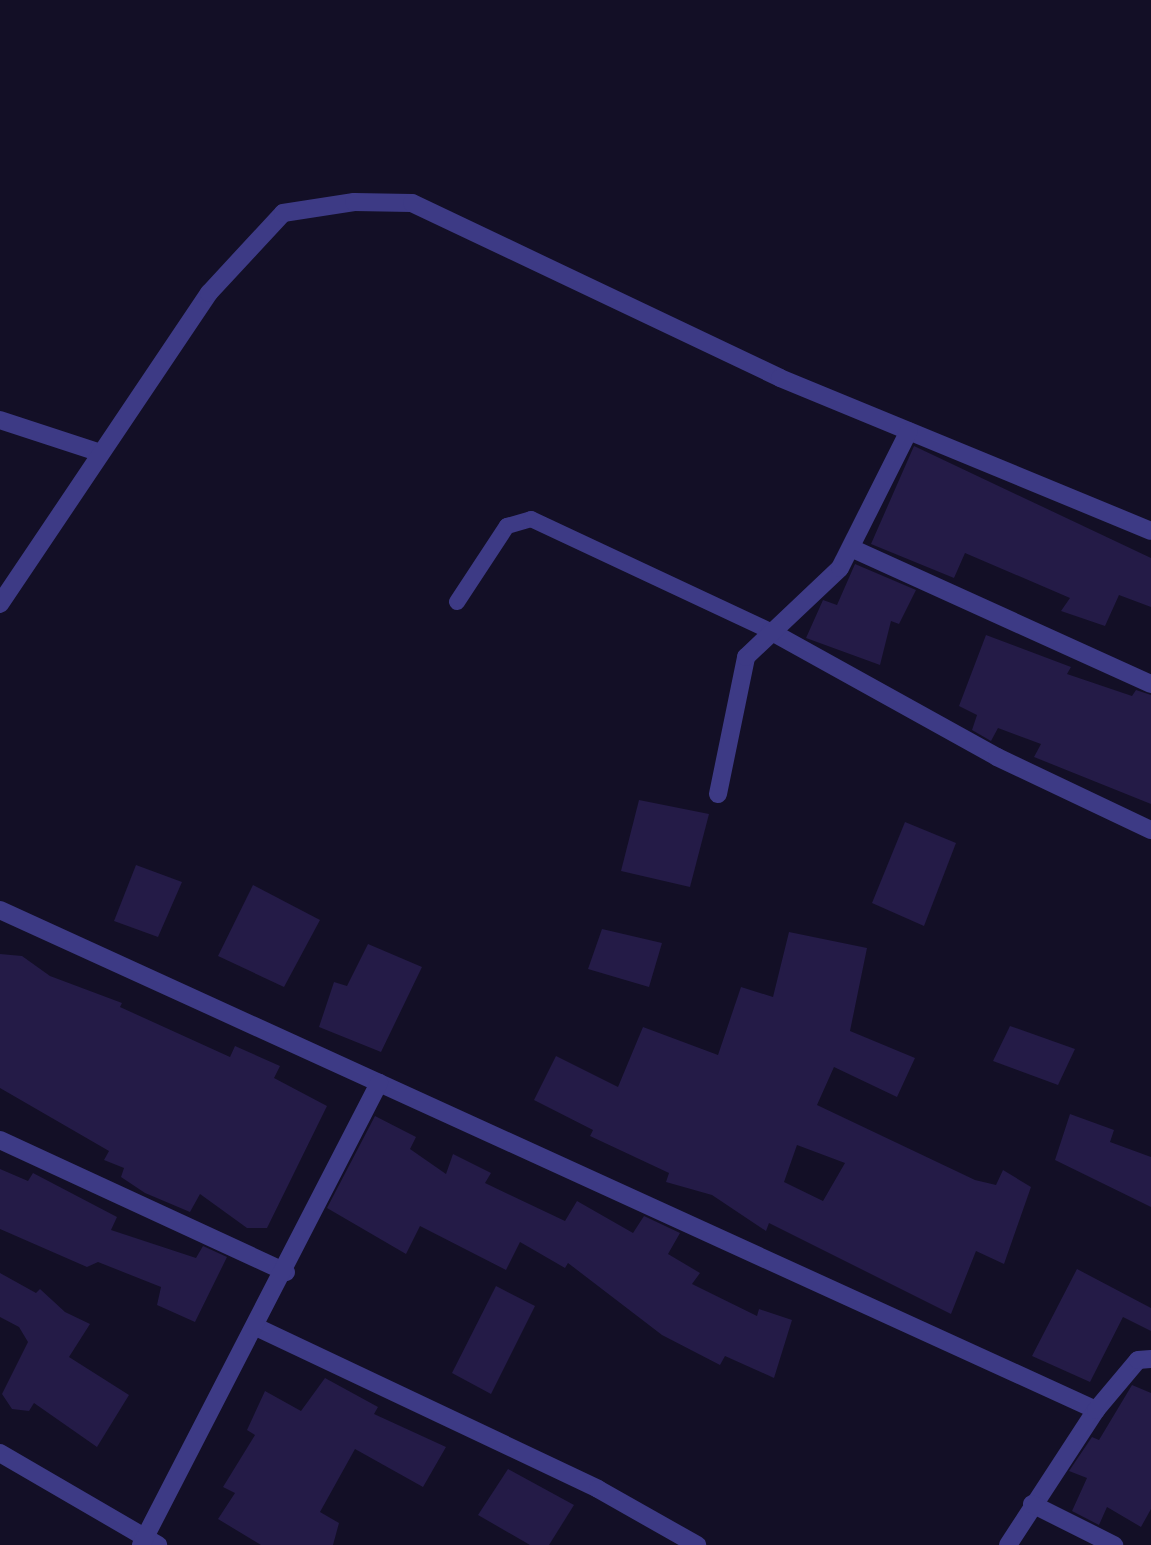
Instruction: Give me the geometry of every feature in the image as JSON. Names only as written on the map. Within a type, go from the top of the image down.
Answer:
[{"type":"street","points":[[0,604],[209,293],[283,213],[365,201],[412,203],[780,378],[1151,531]]},
{"type":"street","points":[[0,420],[102,453]]},
{"type":"street","points":[[718,794],[746,657],[770,631],[828,584],[851,548],[909,431]]},
{"type":"street","points":[[851,548],[1151,684]]},
{"type":"street","points":[[770,631],[997,757],[1151,830]]},
{"type":"street","points":[[0,910],[1096,1410]]},
{"type":"street","points":[[0,1453],[148,1543],[379,1083]]},
{"type":"street","points":[[0,1140],[286,1272]]},
{"type":"street","points":[[256,1327],[598,1489],[697,1545]]},
{"type":"street","points":[[1008,1545],[1032,1504],[1096,1410],[1138,1360],[1151,1359]]},
{"type":"street","points":[[1032,1504],[1114,1545]]},
{"type":"lane","points":[[457,602],[507,526],[531,519],[770,631]]},
{"type":"building","points":[[914,446],[1151,558],[1151,607],[1119,595],[1105,626],[1061,611],[1070,598],[965,553],[954,578],[871,544]]},
{"type":"building","points":[[855,564],[916,590],[899,624],[891,621],[880,665],[806,638],[823,600],[837,605]]},
{"type":"building","points":[[986,635],[1071,667],[1067,674],[1132,696],[1136,690],[1151,695],[1151,804],[1034,757],[1041,744],[998,728],[991,741],[972,730],[977,715],[959,706]]},
{"type":"building","points":[[639,800],[709,814],[690,887],[621,871]]},
{"type":"building","points":[[905,822],[956,843],[924,926],[872,903]]},
{"type":"building","points":[[136,865],[182,882],[158,937],[114,921]]},
{"type":"building","points":[[253,885],[320,920],[284,987],[218,956]]},
{"type":"building","points":[[602,929],[662,943],[649,987],[588,969]]},
{"type":"building","points":[[789,932],[867,948],[850,1031],[915,1058],[897,1097],[834,1067],[817,1105],[975,1180],[996,1185],[1003,1170],[1031,1187],[1004,1264],[976,1251],[951,1314],[769,1223],[766,1231],[712,1195],[666,1182],[669,1173],[590,1136],[593,1130],[534,1100],[556,1056],[618,1087],[643,1027],[718,1055],[741,987],[773,997]],"holes":[[[797,1145],[845,1163],[823,1201],[784,1182]]]},
{"type":"building","points":[[368,944],[422,967],[381,1052],[319,1027],[334,982],[347,986]]},
{"type":"building","points":[[0,954],[22,956],[50,976],[122,1003],[120,1007],[230,1057],[235,1046],[280,1066],[274,1078],[327,1106],[267,1228],[247,1228],[200,1194],[190,1212],[145,1193],[121,1177],[124,1168],[104,1160],[109,1151],[0,1088]]},
{"type":"building","points":[[1010,1026],[1075,1049],[1058,1085],[993,1061]]},
{"type":"building","points":[[1070,1114],[1114,1130],[1110,1142],[1151,1157],[1151,1207],[1055,1160]]},
{"type":"building","points":[[375,1116],[416,1137],[410,1149],[446,1174],[453,1154],[491,1173],[485,1183],[565,1221],[577,1201],[633,1233],[644,1216],[680,1233],[668,1254],[700,1273],[692,1284],[757,1316],[759,1309],[792,1320],[774,1378],[725,1356],[720,1365],[662,1335],[568,1263],[565,1268],[520,1242],[506,1270],[420,1226],[406,1254],[327,1208]]},
{"type":"building","points":[[0,1169],[28,1181],[33,1173],[117,1217],[111,1230],[196,1258],[203,1246],[227,1257],[195,1322],[157,1305],[161,1287],[98,1262],[87,1267],[0,1229]]},
{"type":"building","points":[[1077,1269],[1151,1308],[1151,1331],[1123,1317],[1090,1382],[1032,1356]]},
{"type":"building","points":[[0,1273],[36,1293],[40,1289],[65,1312],[90,1324],[69,1357],[129,1395],[97,1447],[34,1403],[29,1411],[12,1409],[2,1394],[28,1342],[19,1327],[0,1317]]},
{"type":"building","points":[[496,1286],[535,1306],[491,1394],[452,1373]]},
{"type":"building","points":[[325,1378],[378,1407],[374,1414],[446,1447],[423,1487],[355,1449],[320,1512],[339,1523],[333,1545],[261,1545],[218,1519],[235,1493],[223,1487],[255,1435],[247,1430],[265,1391],[301,1411]]},
{"type":"building","points":[[1132,1385],[1151,1393],[1151,1509],[1141,1527],[1107,1507],[1099,1525],[1072,1511],[1087,1478],[1069,1471],[1092,1437],[1099,1440]]},
{"type":"building","points":[[508,1469],[574,1505],[549,1545],[530,1545],[478,1515]]}]
